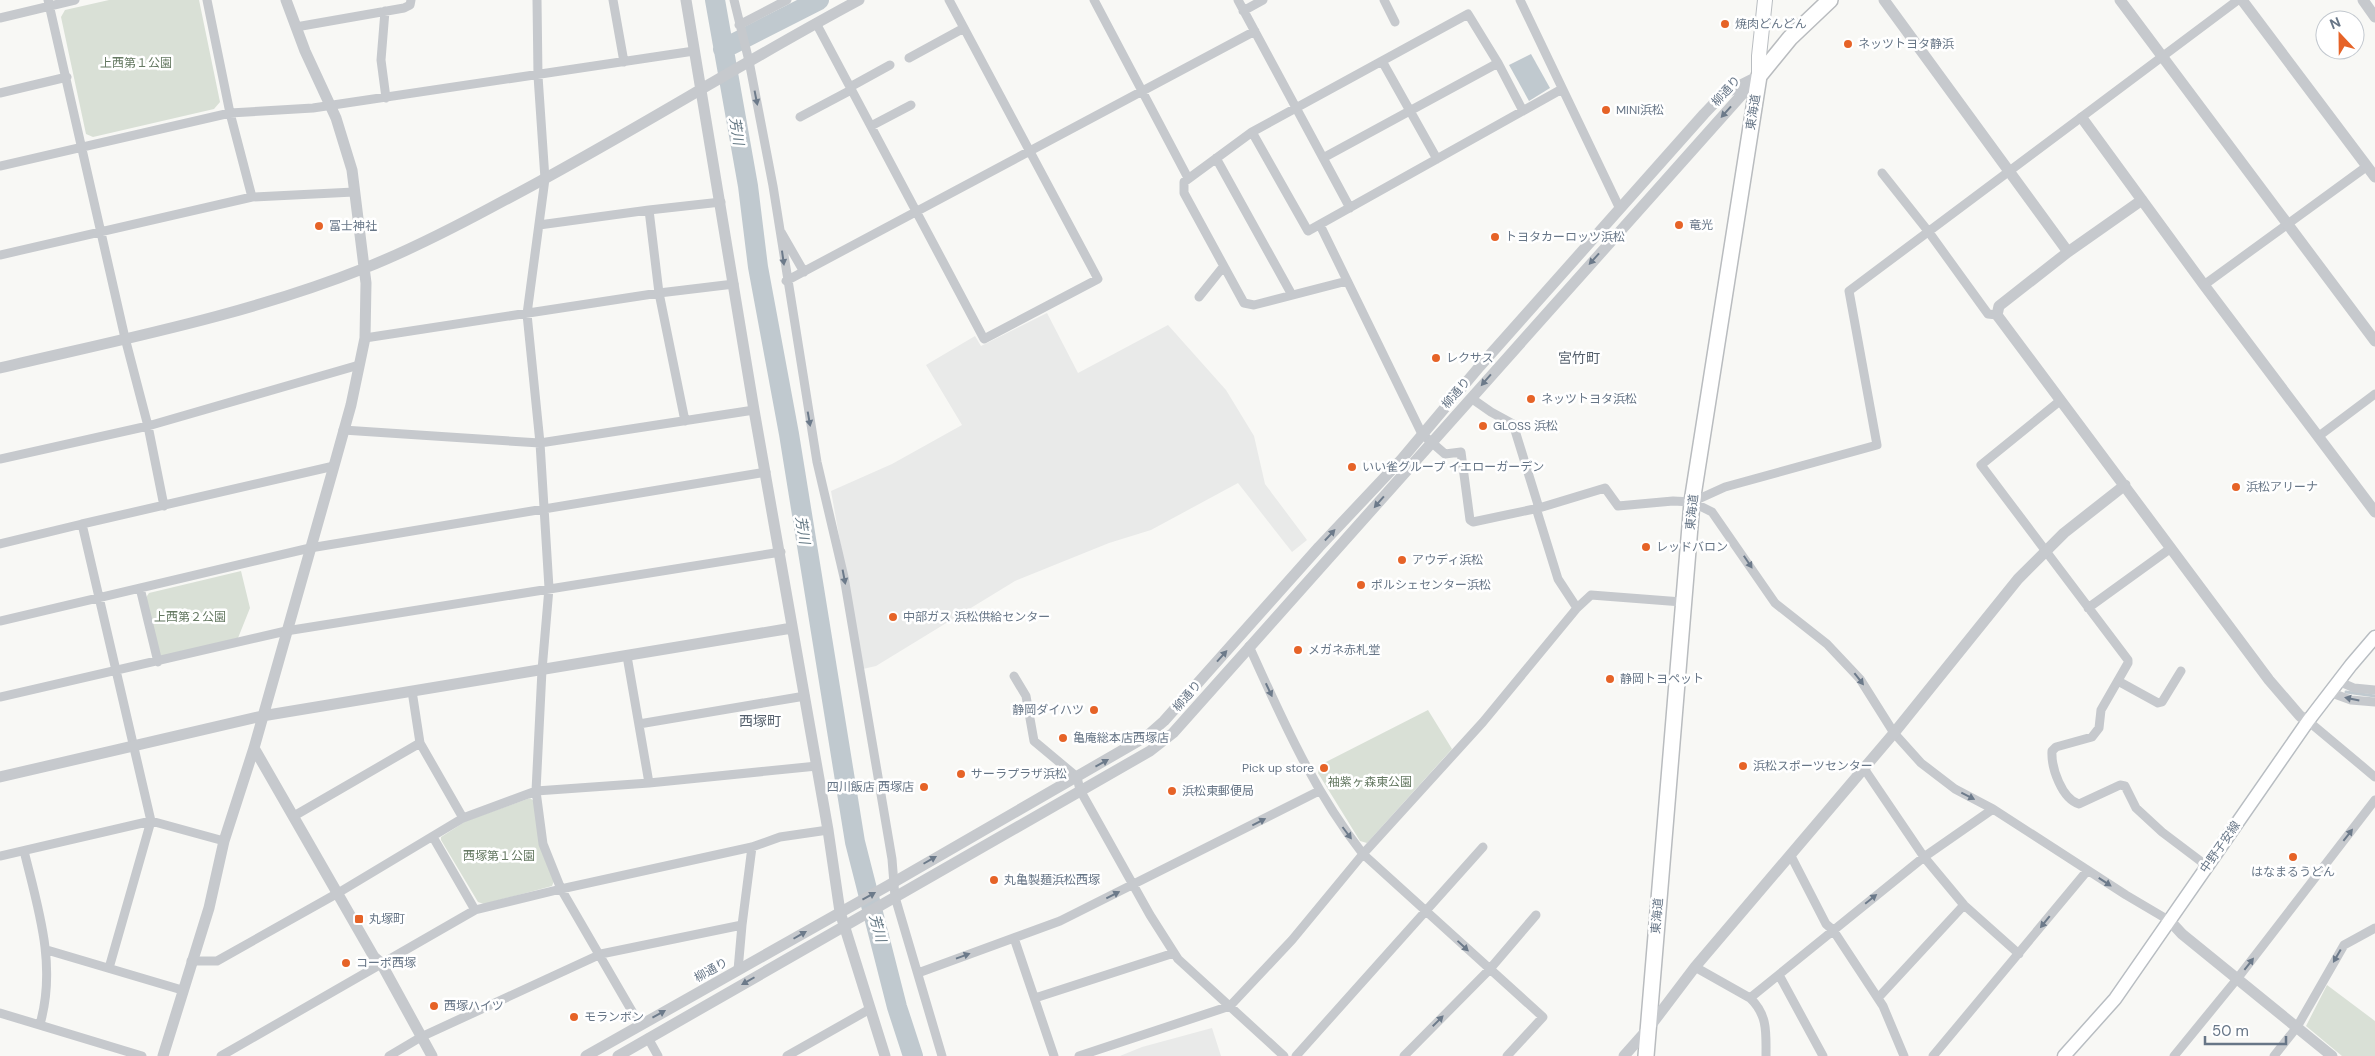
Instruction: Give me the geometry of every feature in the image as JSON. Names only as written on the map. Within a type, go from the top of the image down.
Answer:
[{"type":"highway","name":"東海道","points":[[1646,1056],[1682,602],[1692,502],[1759,76],[1790,38],[1830,0]]},
{"type":"main road","points":[[1759,76],[1758,56],[1766,0]]},
{"type":"main road","name":"中野子安線","points":[[2064,1056],[2115,999],[2329,692],[2375,637]]},
{"type":"street","points":[[0,18],[49,3],[75,0]]},
{"type":"street","points":[[207,0],[230,113],[252,197]]},
{"type":"street","points":[[163,1056],[208,908],[224,841],[254,748],[334,466],[365,338],[366,303],[364,269],[352,170],[346,146],[331,105],[304,51],[286,0]]},
{"type":"street","points":[[296,27],[408,7],[412,0]]},
{"type":"street","points":[[537,0],[538,76],[545,179],[527,314],[540,443],[549,588],[542,670],[536,791],[543,844],[561,888],[601,954],[640,1025]]},
{"type":"street","points":[[613,0],[624,62]]},
{"type":"street","points":[[686,0],[694,50],[706,87],[721,202],[754,410],[781,552],[792,628],[828,830],[847,923],[870,1009],[885,1056]]},
{"type":"street","points":[[734,0],[779,227],[816,462],[844,577],[893,898],[918,973],[942,1056]]},
{"type":"street","points":[[740,29],[787,0]]},
{"type":"street","points":[[0,368],[272,302],[364,269],[436,237],[545,179],[706,87],[746,59],[857,0]]},
{"type":"street","points":[[816,23],[984,339],[1098,279],[948,0]]},
{"type":"street","points":[[1094,0],[1188,178]]},
{"type":"street","points":[[1238,0],[1350,208]]},
{"type":"street","points":[[1244,10],[1263,0]]},
{"type":"street","points":[[1384,0],[1395,22]]},
{"type":"street","points":[[1520,0],[1620,209]]},
{"type":"street","points":[[1884,0],[2068,252]]},
{"type":"street","points":[[2120,0],[2375,341]]},
{"type":"street","points":[[1692,502],[1725,487],[1877,445],[1849,291],[2240,0],[2372,171],[2287,225],[2204,285]]},
{"type":"street","points":[[2362,0],[2375,17]]},
{"type":"street","points":[[49,3],[125,338],[148,426],[164,506]]},
{"type":"street","points":[[385,11],[381,60],[386,98]]},
{"type":"street","points":[[1347,281],[1249,305],[1241,299],[1184,193],[1184,182],[1252,132],[1468,14],[1498,63],[1523,111]]},
{"type":"street","points":[[909,58],[964,28]]},
{"type":"street","points":[[786,281],[1254,32]]},
{"type":"street","points":[[0,166],[230,113],[331,105],[386,98],[538,76],[694,50]]},
{"type":"street","points":[[1382,61],[1436,159]]},
{"type":"street","points":[[1323,158],[1498,63]]},
{"type":"street","points":[[800,117],[890,65]]},
{"type":"street","name":"柳通り","points":[[586,1056],[1132,746],[1164,722],[1319,547],[1400,460],[1723,94],[1759,76]]},
{"type":"street","name":"柳通り","points":[[847,923],[1150,751],[1167,737],[1759,76]]},
{"type":"street","points":[[0,93],[67,77]]},
{"type":"street","points":[[1252,132],[1308,231],[1562,89]]},
{"type":"street","points":[[871,126],[911,105]]},
{"type":"street","points":[[2082,118],[2204,285],[2375,512]]},
{"type":"street","points":[[1216,158],[1292,295]]},
{"type":"street","points":[[1882,173],[1928,231],[1988,314],[1997,315],[2269,680],[2300,716],[2375,777]]},
{"type":"street","points":[[0,255],[252,197],[354,192]]},
{"type":"street","points":[[1997,315],[1999,306],[2068,252],[2142,200]]},
{"type":"street","points":[[540,225],[721,202]]},
{"type":"street","points":[[649,210],[659,294],[685,421]]},
{"type":"street","points":[[1320,224],[1422,434],[1445,454],[1461,452],[1470,520],[1472,522],[1537,508],[1605,488],[1618,506],[1673,501],[1692,502],[1712,512],[1775,603],[1827,644],[1860,679],[1894,733],[1921,763],[1955,790],[1993,809],[2087,871],[2170,921],[2182,934],[2332,1056]]},
{"type":"street","points":[[779,227],[804,272]]},
{"type":"street","points":[[1199,298],[1224,267]]},
{"type":"street","points":[[365,338],[734,284]]},
{"type":"street","points":[[0,459],[148,426],[359,365]]},
{"type":"street","points":[[2319,436],[2375,394]]},
{"type":"street","points":[[1471,398],[1513,424],[1558,579],[1577,608]]},
{"type":"street","points":[[2061,400],[1981,464],[2128,660],[2101,710],[2099,728],[2092,737],[2056,748],[2052,751],[2056,777],[2071,801],[2079,804],[2112,788],[2120,785],[2125,786],[2136,808],[2162,832],[2207,866]]},
{"type":"street","points":[[344,430],[540,443],[754,410]]},
{"type":"street","points":[[0,544],[334,466]]},
{"type":"street","points":[[0,622],[310,548],[766,472]]},
{"type":"street","points":[[1624,1056],[1648,1029],[1695,967],[1791,856],[1863,767],[1894,733],[2018,579],[2064,533],[2125,485]]},
{"type":"street","points":[[82,524],[152,821],[109,968]]},
{"type":"street","points":[[2088,608],[2171,548]]},
{"type":"street","points":[[0,697],[286,632],[781,552]]},
{"type":"street","points":[[140,588],[158,662]]},
{"type":"street","points":[[1079,1056],[1230,1006],[1292,940],[1363,854],[1483,722],[1577,608],[1591,595],[1682,602]]},
{"type":"street","points":[[0,778],[262,716],[792,628]]},
{"type":"street","points":[[1248,646],[1305,766],[1319,791],[1363,854],[1543,1017],[1508,1056]]},
{"type":"street","points":[[626,656],[649,783]]},
{"type":"street","points":[[2118,681],[2158,703],[2162,702],[2180,671]]},
{"type":"street","points":[[1014,676],[1026,696],[1034,741],[1077,777],[1080,790],[1132,885],[1174,953],[1284,1056]]},
{"type":"street","points":[[2338,681],[2354,688],[2375,690]]},
{"type":"street","points":[[412,691],[420,743],[463,818]]},
{"type":"street","points":[[2329,692],[2350,700],[2375,702]]},
{"type":"street","points":[[639,724],[805,696]]},
{"type":"street","points":[[294,816],[420,743]]},
{"type":"street","points":[[254,748],[374,957],[380,963],[432,1056]]},
{"type":"street","points":[[191,961],[217,961],[338,893],[463,818],[536,791],[649,783],[817,766]]},
{"type":"street","points":[[1863,767],[1924,857],[1964,904],[2019,954]]},
{"type":"street","points":[[918,973],[1060,922],[1319,791]]},
{"type":"street","points":[[2174,1056],[2237,979],[2375,800]]},
{"type":"street","points":[[1750,998],[1924,857],[1993,809]]},
{"type":"street","points":[[0,856],[152,821],[224,841]]},
{"type":"street","points":[[221,1056],[475,910],[561,888],[752,847],[780,837],[828,830]]},
{"type":"street","points":[[433,837],[475,910]]},
{"type":"street","points":[[738,970],[752,847]]},
{"type":"street","points":[[1296,1056],[1424,910],[1483,847]]},
{"type":"street","points":[[24,851],[47,950],[45,996],[40,1024]]},
{"type":"street","points":[[1791,856],[1826,924],[1833,930],[1878,998],[1904,1056]]},
{"type":"street","points":[[1932,1056],[2087,871]]},
{"type":"street","points":[[1878,998],[1964,904]]},
{"type":"street","points":[[1404,1056],[1489,970],[1536,915]]},
{"type":"street","points":[[618,1056],[847,923]]},
{"type":"street","points":[[389,1056],[421,1037],[601,954],[742,925]]},
{"type":"street","points":[[2274,1056],[2297,1027],[2344,945],[2375,928]]},
{"type":"street","points":[[1014,938],[1054,1056]]},
{"type":"street","points":[[47,950],[182,990]]},
{"type":"street","points":[[1035,998],[1174,953]]},
{"type":"street","points":[[1695,967],[1750,998],[1760,1008],[1766,1023],[1766,1056]]},
{"type":"street","points":[[1779,975],[1823,1056]]},
{"type":"street","points":[[787,1056],[870,1009]]},
{"type":"street","points":[[0,1013],[142,1056]]},
{"type":"street","points":[[648,1038],[658,1056]]},
{"type":"shaded area","points":[[1531,54],[1550,88],[1529,101],[1509,65]]},
{"type":"shaded area","points":[[1047,313],[1078,373],[1168,325],[1226,390],[1254,436],[1265,484],[1307,540],[1292,552],[1238,483],[1151,530],[1109,543],[1015,581],[876,666],[863,669],[831,491],[892,464],[962,425],[926,365],[975,336],[981,346]]},
{"type":"shaded area","points":[[1212,1028],[1221,1056],[1120,1056],[1142,1047]]},
{"type":"green space","name":"上西第１公園","points":[[109,0],[199,0],[220,102],[214,109],[93,137],[86,134],[61,17],[65,10]]},
{"type":"green space","name":"上西第２公園","points":[[241,571],[250,608],[238,638],[159,657],[145,599],[149,593]]},
{"type":"green space","name":"袖紫ヶ森東公園","points":[[1428,710],[1452,749],[1367,843],[1360,841],[1318,773],[1320,765]]},
{"type":"green space","name":"西塚第１公園","points":[[530,798],[535,802],[554,881],[552,886],[484,904],[478,902],[441,837],[466,821]]},
{"type":"green space","points":[[2327,985],[2375,1021],[2375,1056],[2342,1056],[2306,1026]]},
{"type":"waterway","name":"芳川","points":[[715,0],[748,186],[758,267],[789,434],[855,842],[897,1007],[913,1056]]},
{"type":"waterway","points":[[723,49],[819,0]]},
{"type":"waterway","points":[[2346,692],[2375,696]]},
{"type":"place","name":"焼肉どんどん","points":[[1725,24]]},
{"type":"place","name":"ネッツトヨタ静浜","points":[[1848,44]]},
{"type":"place","name":"MINI浜松","points":[[1606,110]]},
{"type":"place","name":"竜光","points":[[1679,225]]},
{"type":"place","name":"冨士神社","points":[[319,226]]},
{"type":"place","name":"トヨタカーロッツ浜松","points":[[1495,237]]},
{"type":"place","name":"レクサス","points":[[1436,358]]},
{"type":"place","name":"ネッツトヨタ浜松","points":[[1531,399]]},
{"type":"place","name":"GLOSS 浜松","points":[[1483,426]]},
{"type":"place","name":"いい雀グループ イエローガーデン","points":[[1352,467]]},
{"type":"place","name":"浜松アリーナ","points":[[2236,487]]},
{"type":"place","name":"レッドバロン","points":[[1646,547]]},
{"type":"place","name":"アウディ浜松","points":[[1402,560]]},
{"type":"place","name":"ポルシェセンター浜松","points":[[1361,585]]},
{"type":"place","name":"中部ガス 浜松供給センター","points":[[893,617]]},
{"type":"place","name":"メガネ赤札堂","points":[[1298,650]]},
{"type":"place","name":"静岡トヨペット","points":[[1610,679]]},
{"type":"place","name":"静岡ダイハツ","points":[[1094,710]]},
{"type":"place","name":"亀庵総本店西塚店","points":[[1063,738]]},
{"type":"place","name":"浜松スポーツセンター","points":[[1743,766]]},
{"type":"place","name":"Pick up store","points":[[1324,768]]},
{"type":"place","name":"サーラプラザ浜松","points":[[961,774]]},
{"type":"place","name":"四川飯店 西塚店","points":[[924,787]]},
{"type":"place","name":"浜松東郵便局","points":[[1172,791]]},
{"type":"place","name":"はなまるうどん","points":[[2293,857]]},
{"type":"place","name":"丸亀製麺浜松西塚","points":[[994,880]]},
{"type":"place","name":"丸塚町","points":[[359,919]]},
{"type":"place","name":"コーポ西塚","points":[[346,963]]},
{"type":"place","name":"西塚ハイツ","points":[[434,1006]]},
{"type":"place","name":"モランボン","points":[[574,1017]]},
{"type":"district","name":"宮竹町","points":[[1579,358]]},
{"type":"district","name":"西塚町","points":[[760,721]]}]
